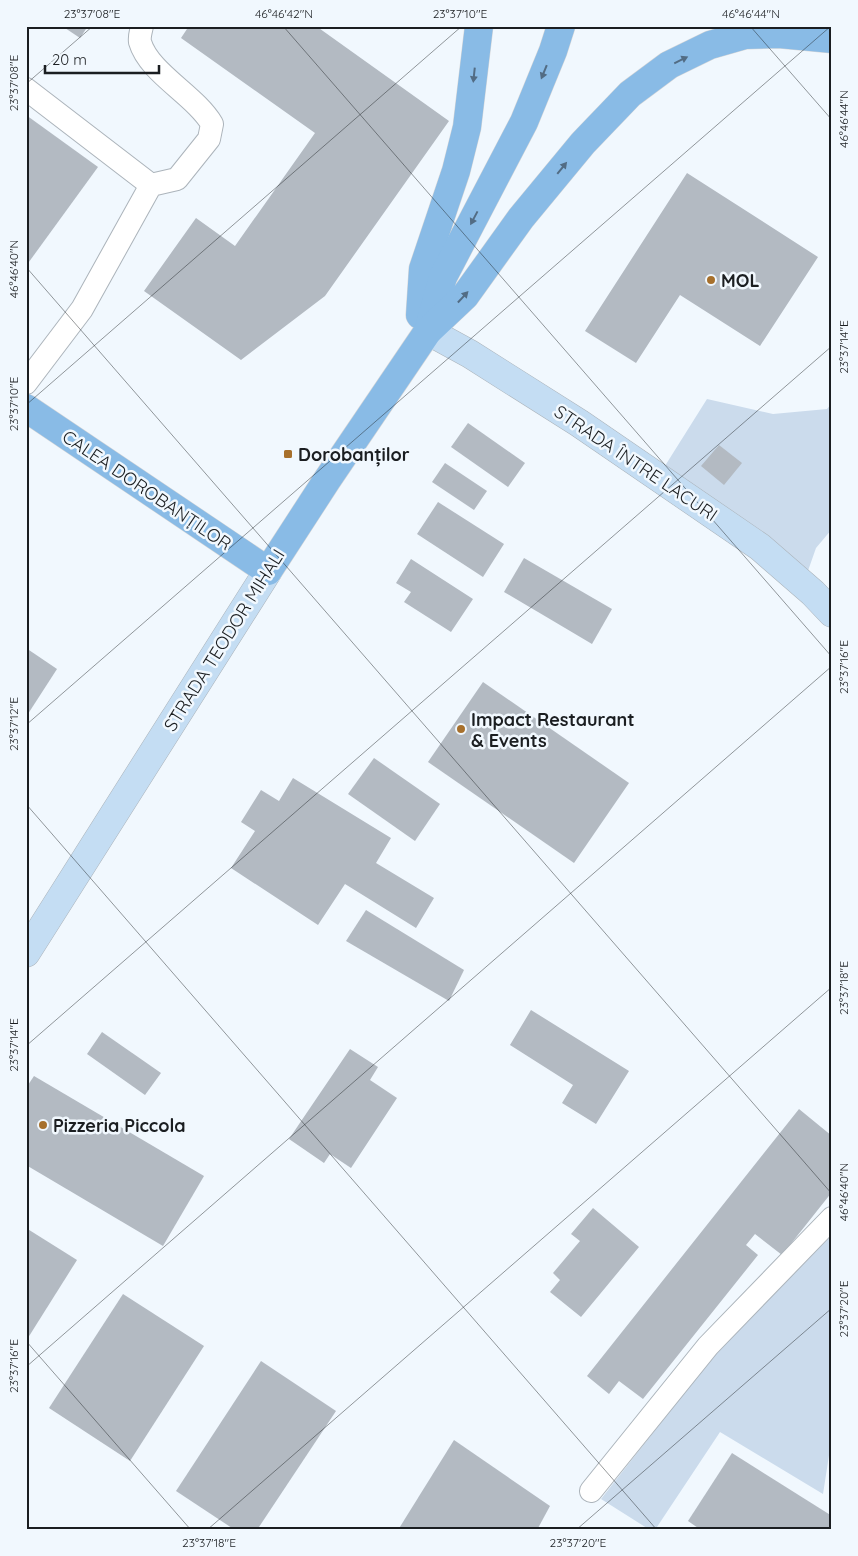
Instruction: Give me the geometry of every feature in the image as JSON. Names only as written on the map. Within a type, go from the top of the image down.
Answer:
[{"type":"main road","points":[[423,337],[423,268],[456,171],[467,127],[479,26]]},
{"type":"main road","points":[[423,337],[443,277],[524,122],[553,51],[561,26]]},
{"type":"main road","points":[[423,337],[465,296],[522,218],[583,143],[630,94],[669,65],[710,45],[745,35],[779,34],[832,39]]},
{"type":"main road","name":"STRADA TEODOR MIHALI","points":[[268,571],[423,337]]},
{"type":"main road","name":"CALEA DOROBANȚILOR","points":[[26,408],[268,571]]},
{"type":"street","name":"STRADA ÎNTRE LACURI","points":[[423,337],[470,354],[579,423],[760,546],[813,593],[832,614]]},
{"type":"street","name":"STRADA TEODOR MIHALI","points":[[26,953],[268,571]]},
{"type":"lane","points":[[26,383],[82,308],[151,185],[177,179],[209,139],[212,124],[205,113],[151,62],[139,40],[142,26]]},
{"type":"lane","points":[[26,89],[151,185]]},
{"type":"lane","points":[[591,1491],[708,1346],[832,1218]]},
{"type":"shaded area","points":[[707,399],[773,414],[827,409],[832,403],[832,529],[816,548],[803,585],[658,477]]},
{"type":"shaded area","points":[[832,1235],[832,1436],[823,1494],[720,1432],[655,1530],[650,1530],[601,1499],[718,1350]]},
{"type":"building","points":[[62,26],[88,26],[80,38]]},
{"type":"building","points":[[189,26],[316,26],[449,121],[325,296],[241,360],[144,291],[196,218],[235,246],[315,133],[181,38]]},
{"type":"building","points":[[26,115],[98,167],[26,266]]},
{"type":"building","name":"MOL","points":[[687,173],[818,257],[760,346],[680,295],[636,363],[585,331]]},
{"type":"building","points":[[468,423],[525,463],[508,487],[451,447]]},
{"type":"building","points":[[719,445],[742,463],[724,485],[701,466]]},
{"type":"building","points":[[445,463],[487,491],[474,510],[432,482]]},
{"type":"building","points":[[438,502],[504,544],[483,577],[417,534]]},
{"type":"building","points":[[524,558],[612,609],[592,644],[504,592]]},
{"type":"building","points":[[411,559],[473,599],[451,632],[404,602],[411,592],[396,583]]},
{"type":"building","points":[[26,648],[57,669],[26,717]]},
{"type":"building","points":[[483,682],[629,783],[574,863],[428,762]]},
{"type":"building","points":[[374,758],[440,804],[415,841],[348,794]]},
{"type":"building","points":[[293,778],[391,838],[376,863],[434,898],[416,928],[345,884],[318,925],[231,868],[255,831],[241,822],[261,790],[279,801]]},
{"type":"building","points":[[366,910],[464,970],[449,1001],[346,941]]},
{"type":"building","points":[[531,1010],[629,1071],[596,1124],[562,1103],[573,1085],[510,1045]]},
{"type":"building","points":[[102,1032],[161,1073],[145,1095],[87,1054]]},
{"type":"building","points":[[350,1049],[378,1067],[370,1080],[397,1098],[351,1168],[330,1154],[324,1163],[289,1139]]},
{"type":"building","points":[[34,1076],[204,1176],[163,1246],[26,1165],[26,1088]]},
{"type":"building","points":[[799,1109],[832,1136],[832,1192],[782,1255],[755,1234],[746,1245],[758,1255],[643,1399],[619,1381],[609,1394],[587,1376]]},
{"type":"building","points":[[593,1208],[639,1247],[581,1317],[550,1292],[560,1280],[553,1273],[580,1241],[571,1234]]},
{"type":"building","points":[[26,1228],[77,1260],[26,1341]]},
{"type":"building","points":[[123,1294],[204,1346],[130,1461],[49,1408]]},
{"type":"building","points":[[261,1361],[336,1411],[257,1530],[235,1530],[176,1491]]},
{"type":"building","points":[[454,1440],[550,1506],[537,1530],[398,1530]]},
{"type":"building","points":[[732,1453],[832,1516],[832,1530],[701,1530],[688,1521]]},
{"type":"place","name":"MOL","points":[[711,280]]},
{"type":"place","name":"Dorobanților","points":[[288,454]]},
{"type":"place","name":"Impact Restaurant & Events","points":[[461,729]]},
{"type":"place","name":"Pizzeria Piccola","points":[[43,1125]]}]
